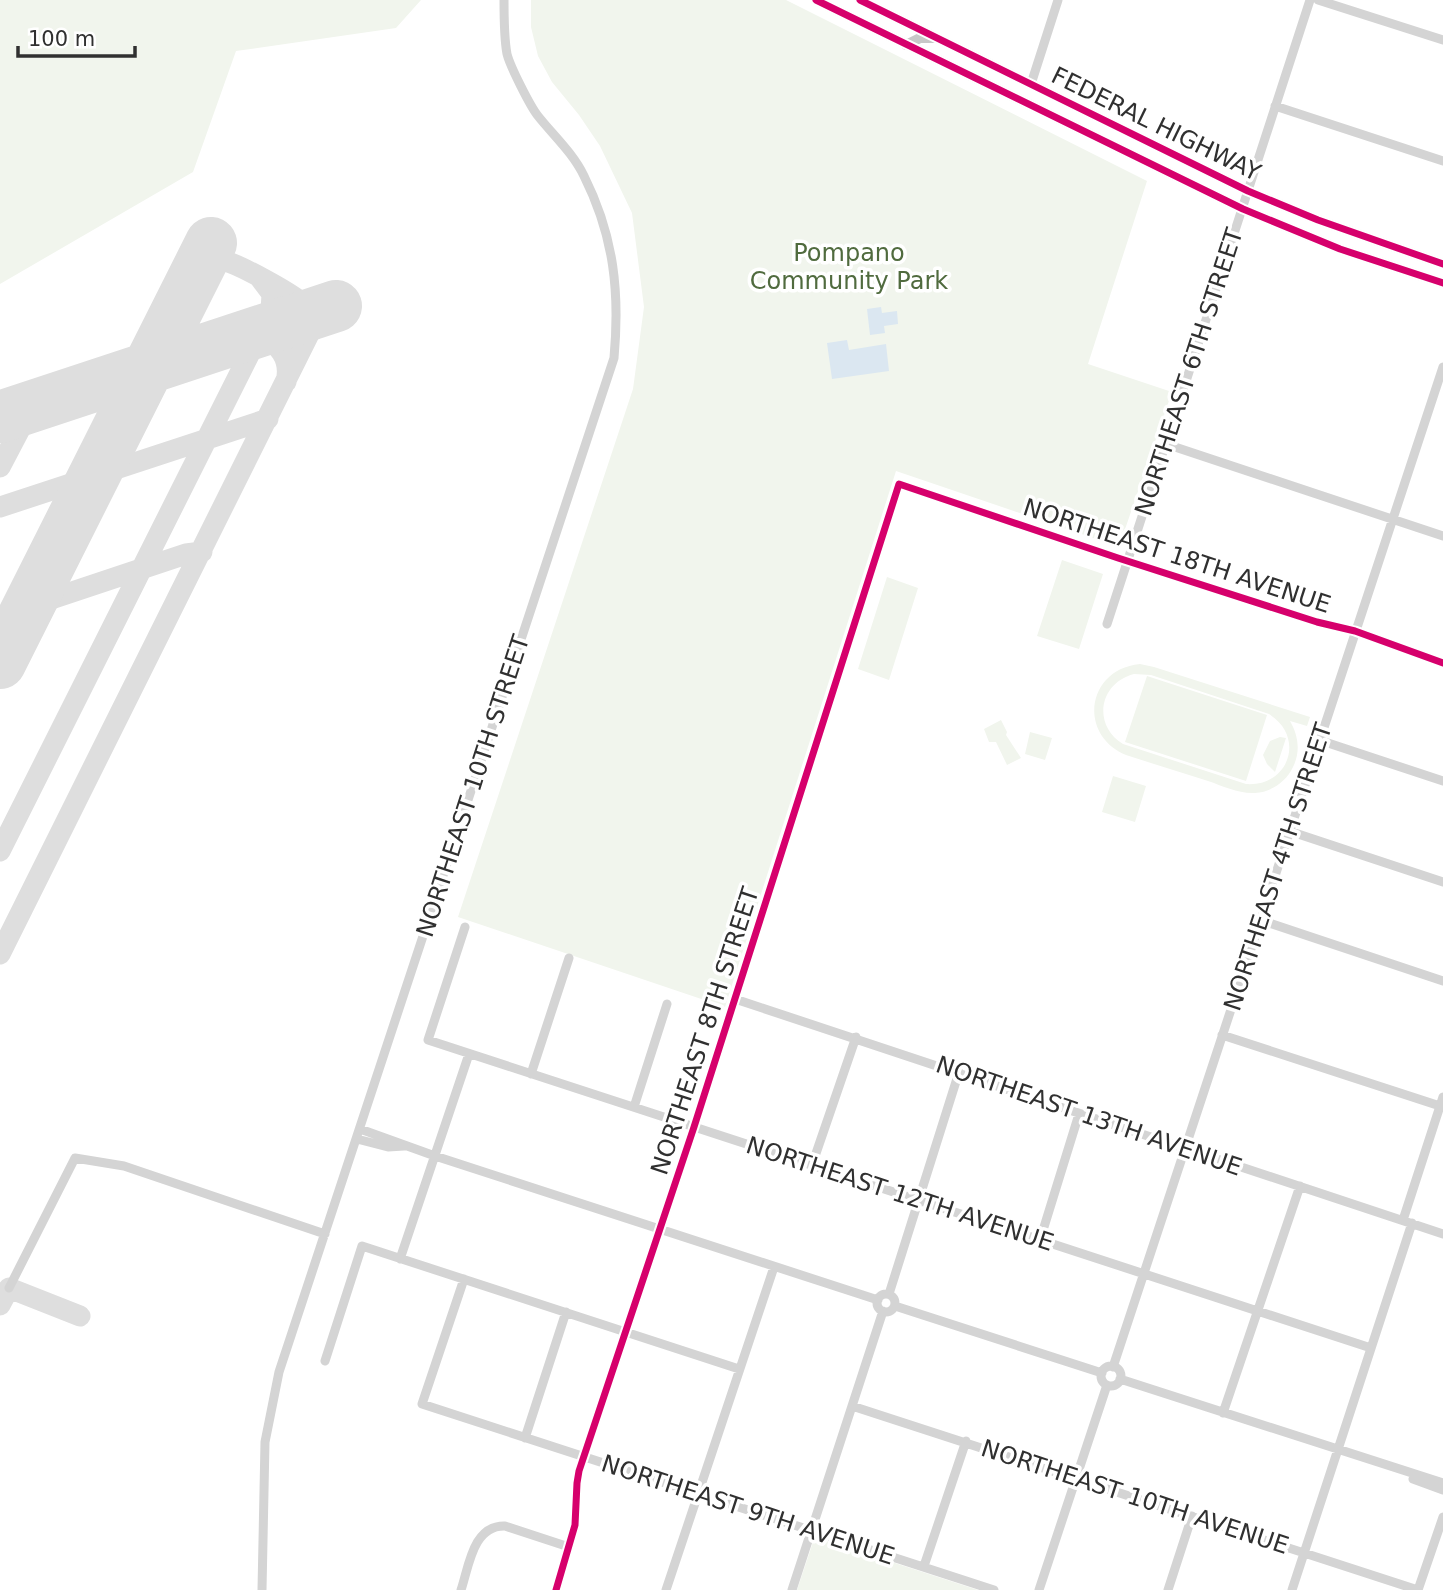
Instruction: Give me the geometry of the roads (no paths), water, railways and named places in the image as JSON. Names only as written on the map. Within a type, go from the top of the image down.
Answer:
[{"type":"main road","name":"FEDERAL HIGHWAY","points":[[816,0],[1243,209],[1340,249],[1443,284]]},
{"type":"main road","name":"FEDERAL HIGHWAY","points":[[860,0],[880,5],[939,38],[1248,191],[1318,220],[1443,264]]},
{"type":"main road","points":[[843,13],[869,13],[880,5]]},
{"type":"main road","points":[[906,45],[920,38],[939,38]]},
{"type":"street","name":"NORTHEAST 10TH STREET","points":[[262,1590],[265,1442],[279,1372],[614,358],[618,317],[613,264],[601,216],[583,173],[536,114],[507,54],[504,0]]},
{"type":"street","points":[[1031,84],[1058,0]]},
{"type":"street","name":"NORTHEAST 6TH STREET","points":[[1107,624],[1310,0]]},
{"type":"street","points":[[1318,0],[1443,40]]},
{"type":"street","points":[[1275,106],[1443,161]]},
{"type":"street","name":"NORTHEAST 4TH STREET","points":[[1113,1367],[1443,367]]},
{"type":"street","points":[[1432,402],[1443,406]]},
{"type":"street","points":[[1166,444],[1443,536]]},
{"type":"street","name":"NORTHEAST 18TH AVENUE","points":[[900,484],[1127,561],[1317,622],[1355,631],[1443,663]]},
{"type":"street","name":"NORTHEAST 8TH STREET","points":[[556,1590],[575,1525],[577,1483],[584,1457],[661,1230],[900,484]]},
{"type":"street","points":[[1320,740],[1443,781]]},
{"type":"street","points":[[1289,831],[1443,881]]},
{"type":"street","points":[[1260,920],[1443,981]]},
{"type":"street","name":"NORTHEAST 12TH AVENUE","points":[[465,927],[428,1040],[1371,1348]]},
{"type":"street","points":[[531,1074],[569,958]]},
{"type":"street","name":"NORTHEAST 13TH AVENUE","points":[[735,999],[1443,1234]]},
{"type":"street","points":[[634,1107],[667,1004]]},
{"type":"street","points":[[1222,1035],[1442,1104],[1371,1348],[1292,1590]]},
{"type":"street","points":[[812,1166],[856,1037]]},
{"type":"street","points":[[400,1259],[469,1054]]},
{"type":"street","points":[[889,1294],[959,1072]]},
{"type":"street","points":[[1040,1240],[1079,1114]]},
{"type":"street","points":[[359,1134],[388,1146],[409,1146],[878,1300]]},
{"type":"street","points":[[9,1288],[75,1158],[124,1166],[325,1234]]},
{"type":"street","points":[[1223,1413],[1300,1186]]},
{"type":"street","points":[[325,1361],[362,1246],[740,1369]]},
{"type":"street","points":[[666,1590],[774,1267]]},
{"type":"street","name":"NORTHEAST 9TH AVENUE","points":[[464,1279],[422,1404],[994,1590]]},
{"type":"street","points":[[889,1294],[895,1299],[895,1306],[889,1311],[883,1311],[879,1308],[878,1300],[882,1295],[889,1294]]},
{"type":"street","points":[[895,1306],[1102,1373]]},
{"type":"street","points":[[792,1590],[883,1311]]},
{"type":"street","points":[[525,1438],[566,1312]]},
{"type":"street","points":[[1113,1367],[1118,1370],[1120,1379],[1115,1385],[1107,1385],[1102,1381],[1102,1373],[1106,1368],[1113,1367]]},
{"type":"street","points":[[1120,1379],[1443,1483]]},
{"type":"street","points":[[1040,1590],[1107,1385]]},
{"type":"street","name":"NORTHEAST 10TH AVENUE","points":[[852,1406],[1418,1590]]},
{"type":"street","points":[[924,1566],[966,1441]]},
{"type":"street","points":[[1405,1471],[1412,1479],[1443,1490]]},
{"type":"street","points":[[1168,1590],[1192,1516]]},
{"type":"street","points":[[1418,1590],[1443,1517]]},
{"type":"street","points":[[461,1590],[476,1543],[484,1532],[494,1526],[505,1526],[569,1547]]},
{"type":"park label","name":"Pompano Community Park","points":[[849,267]]}]
